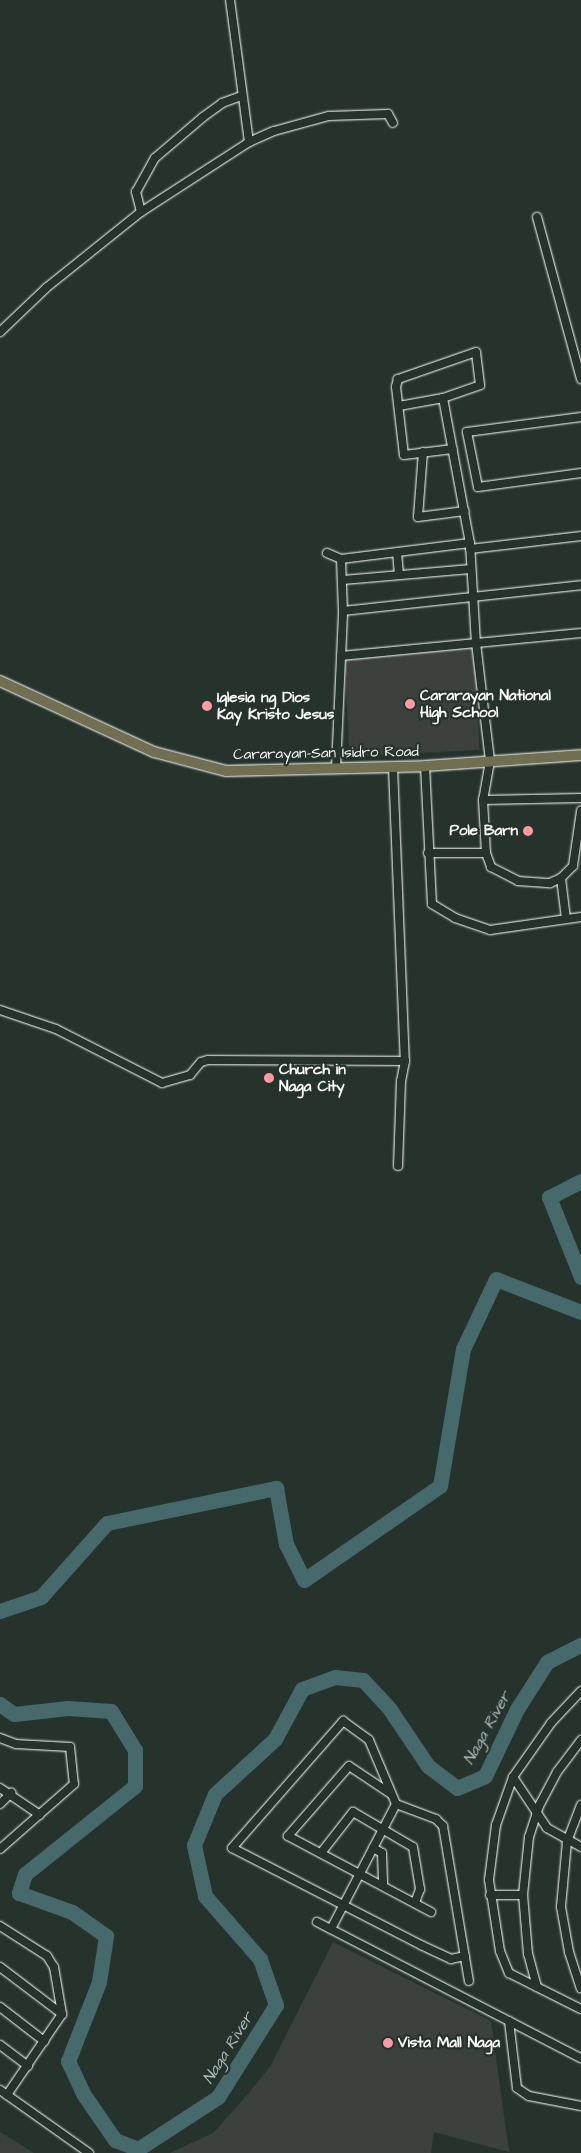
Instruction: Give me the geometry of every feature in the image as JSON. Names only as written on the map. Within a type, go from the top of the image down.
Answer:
[{"type":"main road","name":"Cararayan-San Isidro Road","points":[[0,681],[154,752],[226,771],[425,766],[581,755]]},
{"type":"street","points":[[230,0],[240,96],[249,142]]},
{"type":"street","points":[[142,212],[136,192],[155,158],[202,117],[222,103],[240,96]]},
{"type":"street","points":[[0,332],[65,273],[142,212],[249,142],[274,131],[329,116],[388,114],[393,123]]},
{"type":"street","points":[[537,218],[581,379]]},
{"type":"street","points":[[399,406],[443,398],[480,385],[476,352],[398,380],[399,406],[404,455],[453,449]]},
{"type":"street","points":[[443,398],[470,546],[476,643],[490,761],[483,800],[486,853],[491,867],[518,881],[550,883],[561,878],[573,866],[581,811]]},
{"type":"street","points":[[581,417],[467,432],[478,487],[581,473]]},
{"type":"street","points":[[423,452],[418,517],[465,511]]},
{"type":"street","points":[[327,553],[341,559],[397,552],[581,536]]},
{"type":"street","points":[[397,552],[399,575]]},
{"type":"street","points":[[336,768],[342,656],[343,580],[341,559]]},
{"type":"street","points":[[343,580],[471,569]]},
{"type":"street","points":[[343,611],[581,585]]},
{"type":"street","points":[[342,656],[581,633]]},
{"type":"street","points":[[425,766],[432,904],[455,918],[490,930],[581,917]]},
{"type":"street","points":[[393,767],[405,1061],[401,1081],[398,1166]]},
{"type":"street","points":[[483,800],[581,798]]},
{"type":"street","points":[[428,853],[486,853]]},
{"type":"street","points":[[561,878],[566,919]]},
{"type":"street","points":[[0,1010],[56,1029],[162,1083],[190,1075],[201,1062],[208,1060],[405,1061]]},
{"type":"street","points":[[581,1692],[546,1729],[513,1777],[496,1825],[490,1860],[490,1894],[505,1968],[509,1974],[581,2009]]},
{"type":"street","points":[[331,1929],[343,1904],[396,1804],[369,1740],[343,1721],[232,1848],[343,1904],[451,1959],[465,1956]]},
{"type":"street","points":[[0,1738],[16,1744],[70,1747],[74,1784],[0,1849]]},
{"type":"street","points":[[537,1987],[528,1954],[523,1896],[528,1837],[557,1772],[581,1740]]},
{"type":"street","points":[[393,1795],[349,1766],[288,1836],[431,1912]]},
{"type":"street","points":[[513,1777],[536,1816],[567,1842],[581,1847]]},
{"type":"street","points":[[0,1788],[11,1793],[40,1815]]},
{"type":"street","points":[[0,1804],[11,1793]]},
{"type":"street","points":[[396,1804],[436,1819],[442,1826],[469,1981]]},
{"type":"street","points":[[581,1805],[567,1842],[561,1907],[569,1952],[581,1988]]},
{"type":"street","points":[[321,1854],[353,1812],[413,1847],[420,1889],[415,1903]]},
{"type":"street","points":[[373,1848],[382,1853],[383,1886]]},
{"type":"street","points":[[490,1894],[523,1896]]},
{"type":"street","points":[[317,1922],[581,2058]]},
{"type":"street","points":[[0,1926],[47,1956],[54,1967],[62,2014],[7,2095]]},
{"type":"street","points":[[0,1967],[62,2014]]},
{"type":"street","points":[[0,2007],[44,2041]]},
{"type":"street","points":[[508,2021],[518,2088],[529,2096],[581,2106]]},
{"type":"street","points":[[0,2046],[28,2066]]},
{"type":"street","points":[[0,2090],[89,2153]]},
{"type":"shaded area","name":"Cararayan National High School","points":[[474,646],[479,750],[350,757],[344,653]]},
{"type":"shaded area","name":"Vista Mall Naga","points":[[333,1942],[491,2021],[509,2152],[434,2132],[431,2153],[170,2153],[213,2133],[271,2065]]},
{"type":"shaded area","points":[[0,2132],[34,2153],[0,2153]]},
{"type":"waterway","points":[[581,1181],[549,1197],[581,1277]]},
{"type":"waterway","points":[[0,1611],[41,1597],[107,1523],[276,1488],[286,1544],[304,1580],[440,1486],[463,1349],[496,1279],[581,1312]]},
{"type":"waterway","name":"Naga River","points":[[0,1704],[14,1714],[68,1708],[111,1711],[135,1750],[135,1786],[25,1874],[19,1893],[72,1912],[106,1936],[99,1982],[68,2061],[84,2095],[115,2140],[138,2149],[218,2097],[276,2005],[260,1959],[205,1896],[194,1845],[215,1794],[275,1739],[302,1689],[335,1677],[363,1680],[389,1708],[428,1766],[457,1788],[485,1776],[517,1709],[547,1662],[581,1645]]},
{"type":"place","name":"Cararayan National High School","points":[[410,704]]},
{"type":"place","name":"Iglesia ng Dios Kay Kristo Jesus","points":[[207,706]]},
{"type":"place","name":"Pole Barn","points":[[528,831]]},
{"type":"place","name":"Church in Naga City","points":[[269,1078]]},
{"type":"place","name":"Vista Mall Naga","points":[[388,2043]]}]
